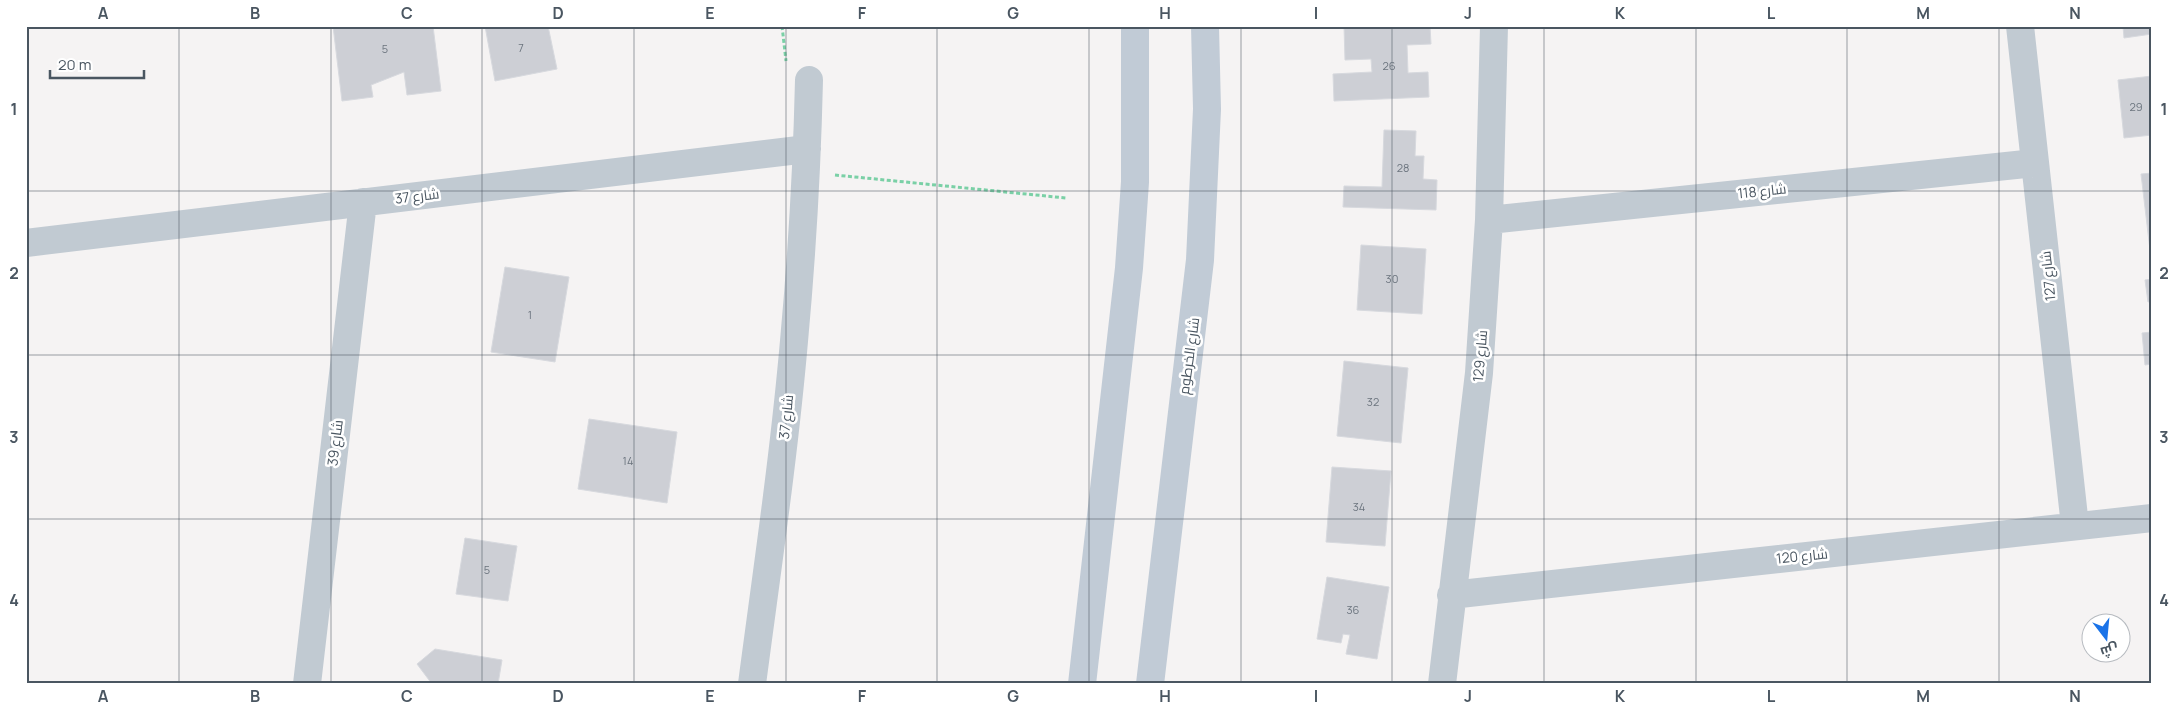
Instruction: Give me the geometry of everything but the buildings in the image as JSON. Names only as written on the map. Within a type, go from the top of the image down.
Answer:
[{"type":"main road","points":[[1082,684],[1129,268],[1135,173],[1135,26]]},
{"type":"main road","name":"شارع الخرطوم","points":[[1150,684],[1200,260],[1207,108],[1205,26]]},
{"type":"street","name":"شارع 129","points":[[1442,684],[1451,595],[1479,373],[1489,220],[1494,26]]},
{"type":"street","name":"شارع 127","points":[[2020,26],[2075,526]]},
{"type":"street","name":"شارع 37","points":[[752,684],[788,398],[806,160],[809,80]]},
{"type":"street","name":"شارع 37","points":[[26,243],[363,202],[806,160]]},
{"type":"street","name":"شارع 118","points":[[1489,220],[2035,162]]},
{"type":"street","name":"شارع 39","points":[[307,684],[363,202]]},
{"type":"street","name":"شارع 120","points":[[1451,595],[2152,518]]},
{"type":"path","points":[[806,160],[1066,198]]}]
